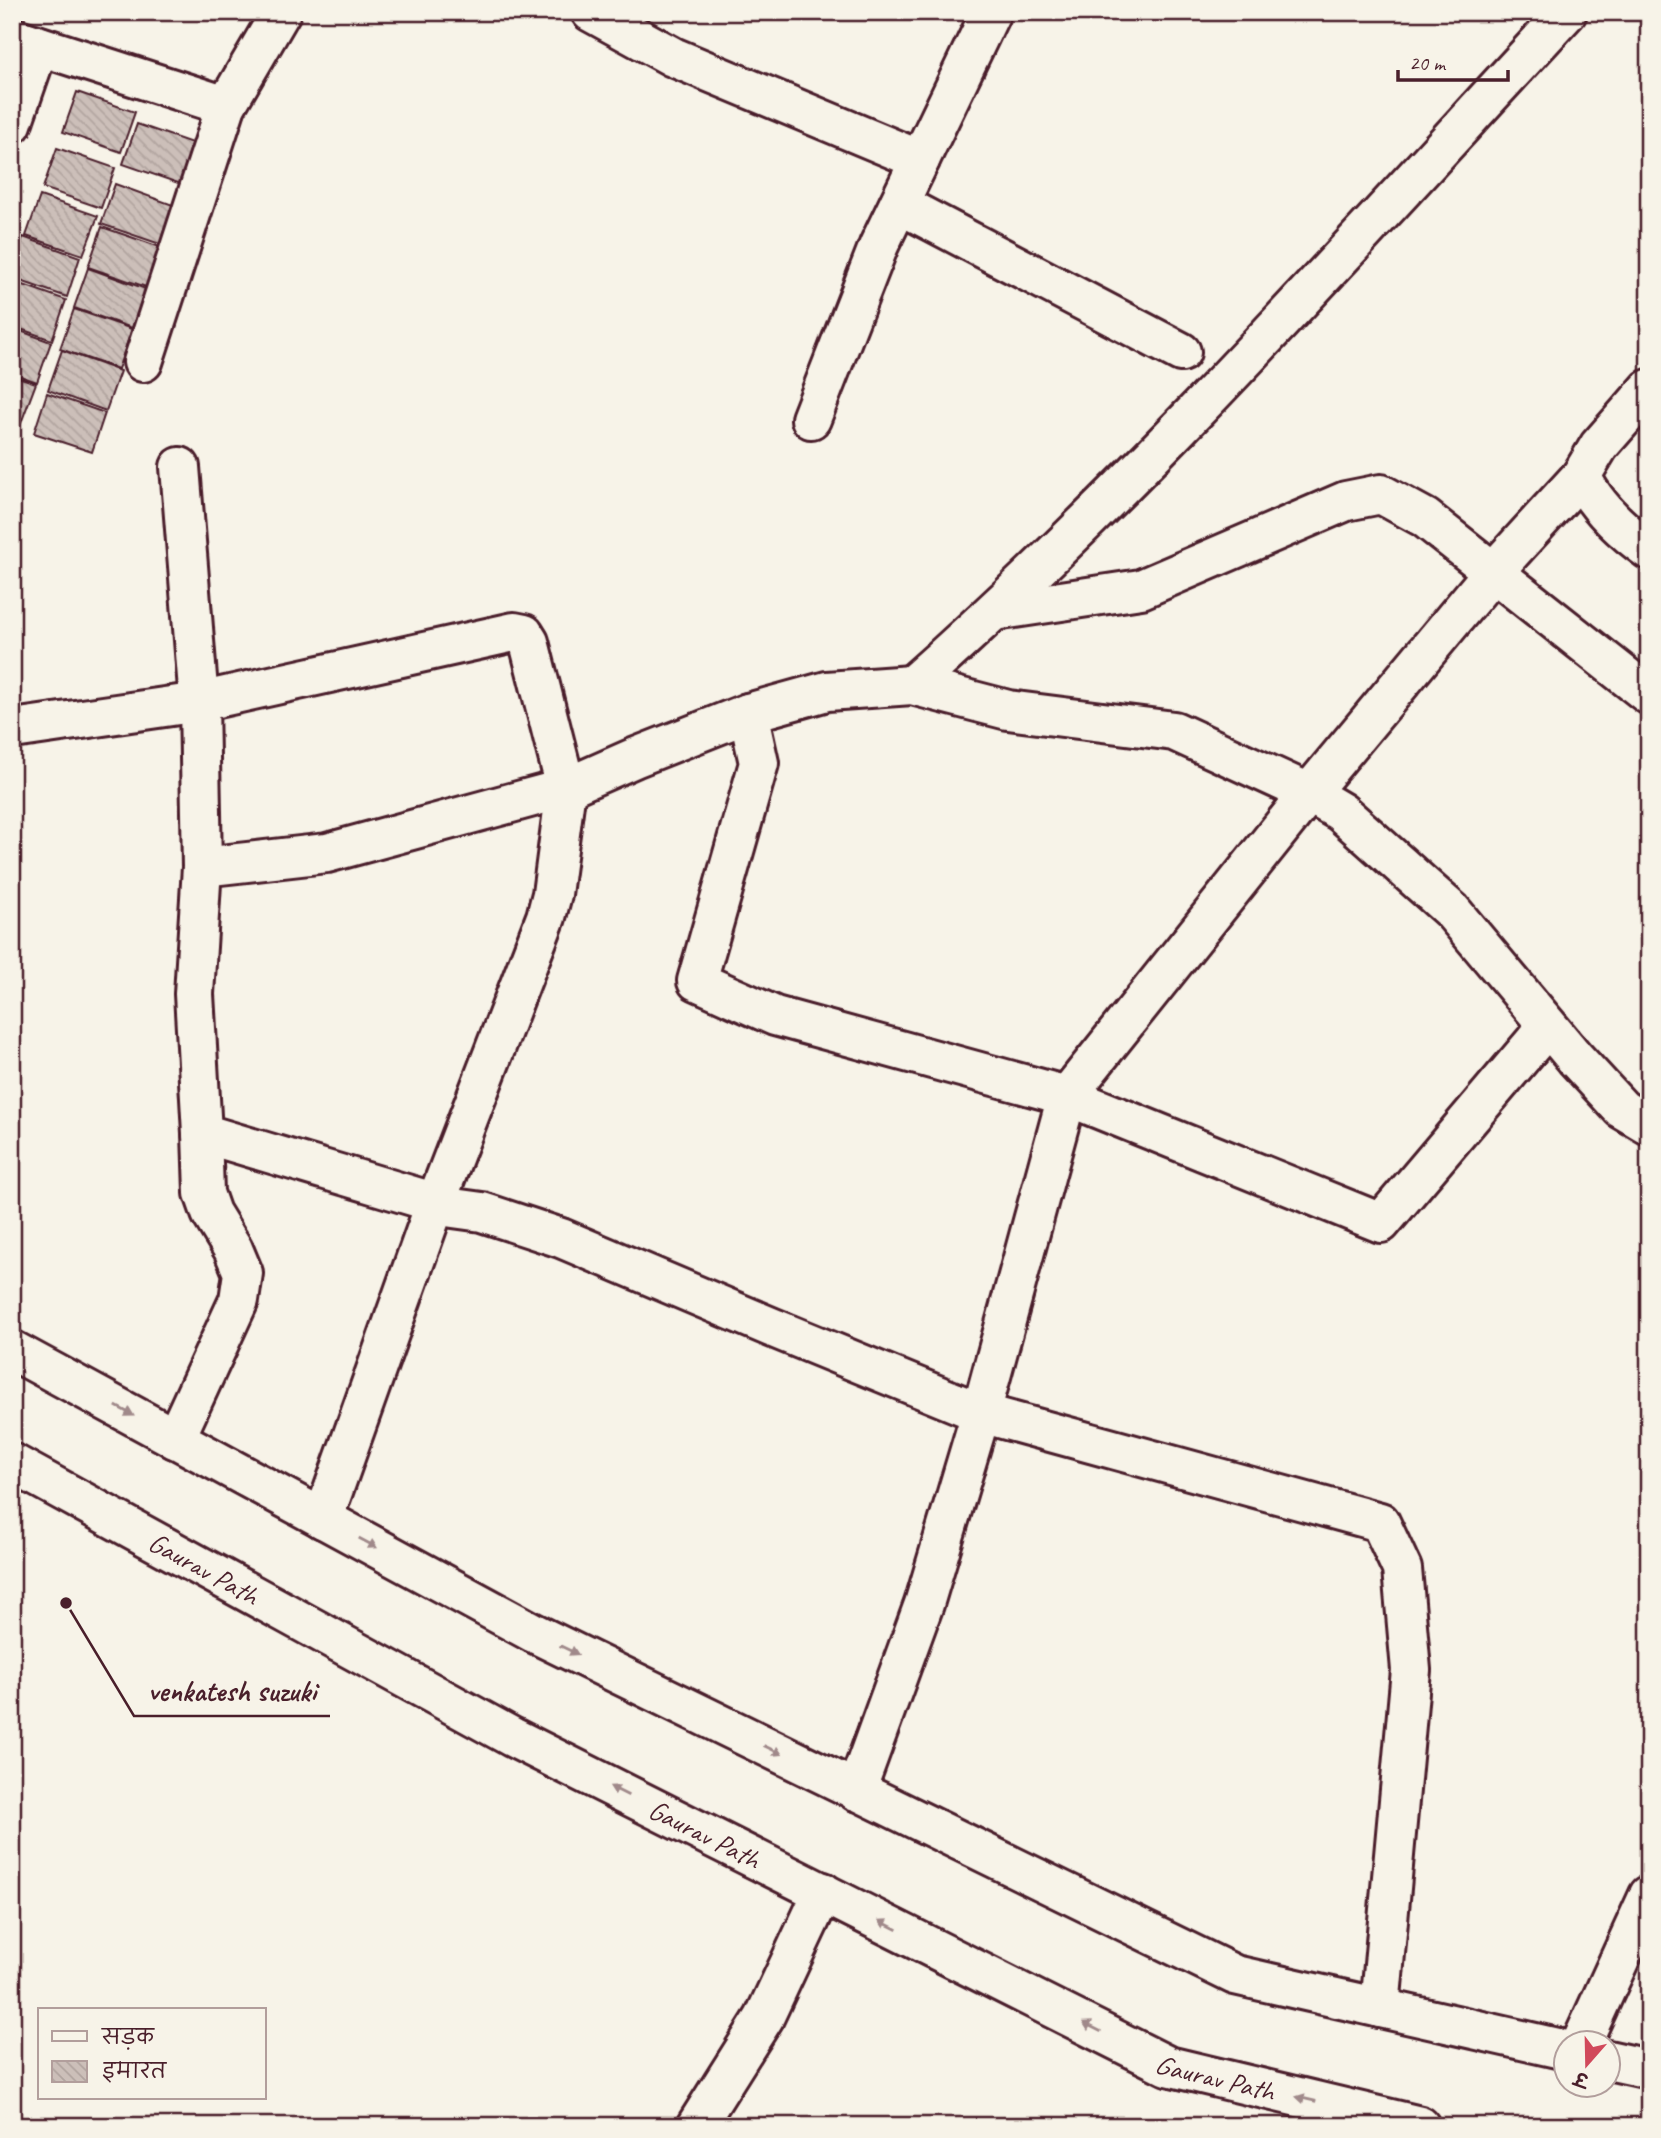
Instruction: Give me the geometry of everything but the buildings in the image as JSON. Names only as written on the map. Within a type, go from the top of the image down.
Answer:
[{"type":"street","points":[[143,362],[226,106],[281,12]]},
{"type":"street","points":[[591,12],[673,57],[920,160]]},
{"type":"street","points":[[811,419],[879,245],[991,12]]},
{"type":"street","points":[[912,685],[995,611],[1208,400],[1567,12]]},
{"type":"street","points":[[12,124],[26,41],[226,106]]},
{"type":"street","points":[[899,204],[1181,352]]},
{"type":"street","points":[[856,1791],[925,1604],[981,1413],[1067,1096],[1309,793],[1493,572],[1581,477],[1599,446],[1649,389]]},
{"type":"street","points":[[175,1439],[239,1300],[243,1273],[233,1249],[211,1213],[204,1193],[194,994],[201,867],[199,702],[180,467]]},
{"type":"street","points":[[1581,477],[1592,499],[1631,537],[1649,550]]},
{"type":"street","points":[[995,611],[1141,589],[1346,501],[1381,494],[1425,518],[1649,695]]},
{"type":"street","points":[[20,728],[199,702],[514,632],[524,634],[529,642],[566,788],[552,894],[546,917],[436,1202],[323,1519]]},
{"type":"street","points":[[201,867],[327,853],[566,788],[748,713],[827,691],[912,685],[1008,710],[1174,731],[1309,793],[1341,811],[1452,911],[1547,1027],[1622,1109],[1649,1125]]},
{"type":"street","points":[[748,713],[760,763],[697,981],[775,1016],[1067,1096],[1381,1223],[1547,1027]]},
{"type":"street","points":[[202,1133],[453,1208],[482,1212],[561,1238],[981,1413],[1380,1522],[1402,1569],[1411,1670],[1380,2008]]},
{"type":"street","points":[[12,1350],[534,1633],[1234,1975],[1552,2047]]},
{"type":"street","name":"Gaurav Path","points":[[15,1474],[512,1737],[1168,2066],[1420,2126]]},
{"type":"street","points":[[696,2126],[764,2018],[823,1892]]},
{"type":"street","points":[[1587,2030],[1649,1895]]},
{"type":"street","points":[[1622,2063],[1649,2069]]},
{"type":"place","name":"venkatesh suzuki","points":[[66,1603]]}]
